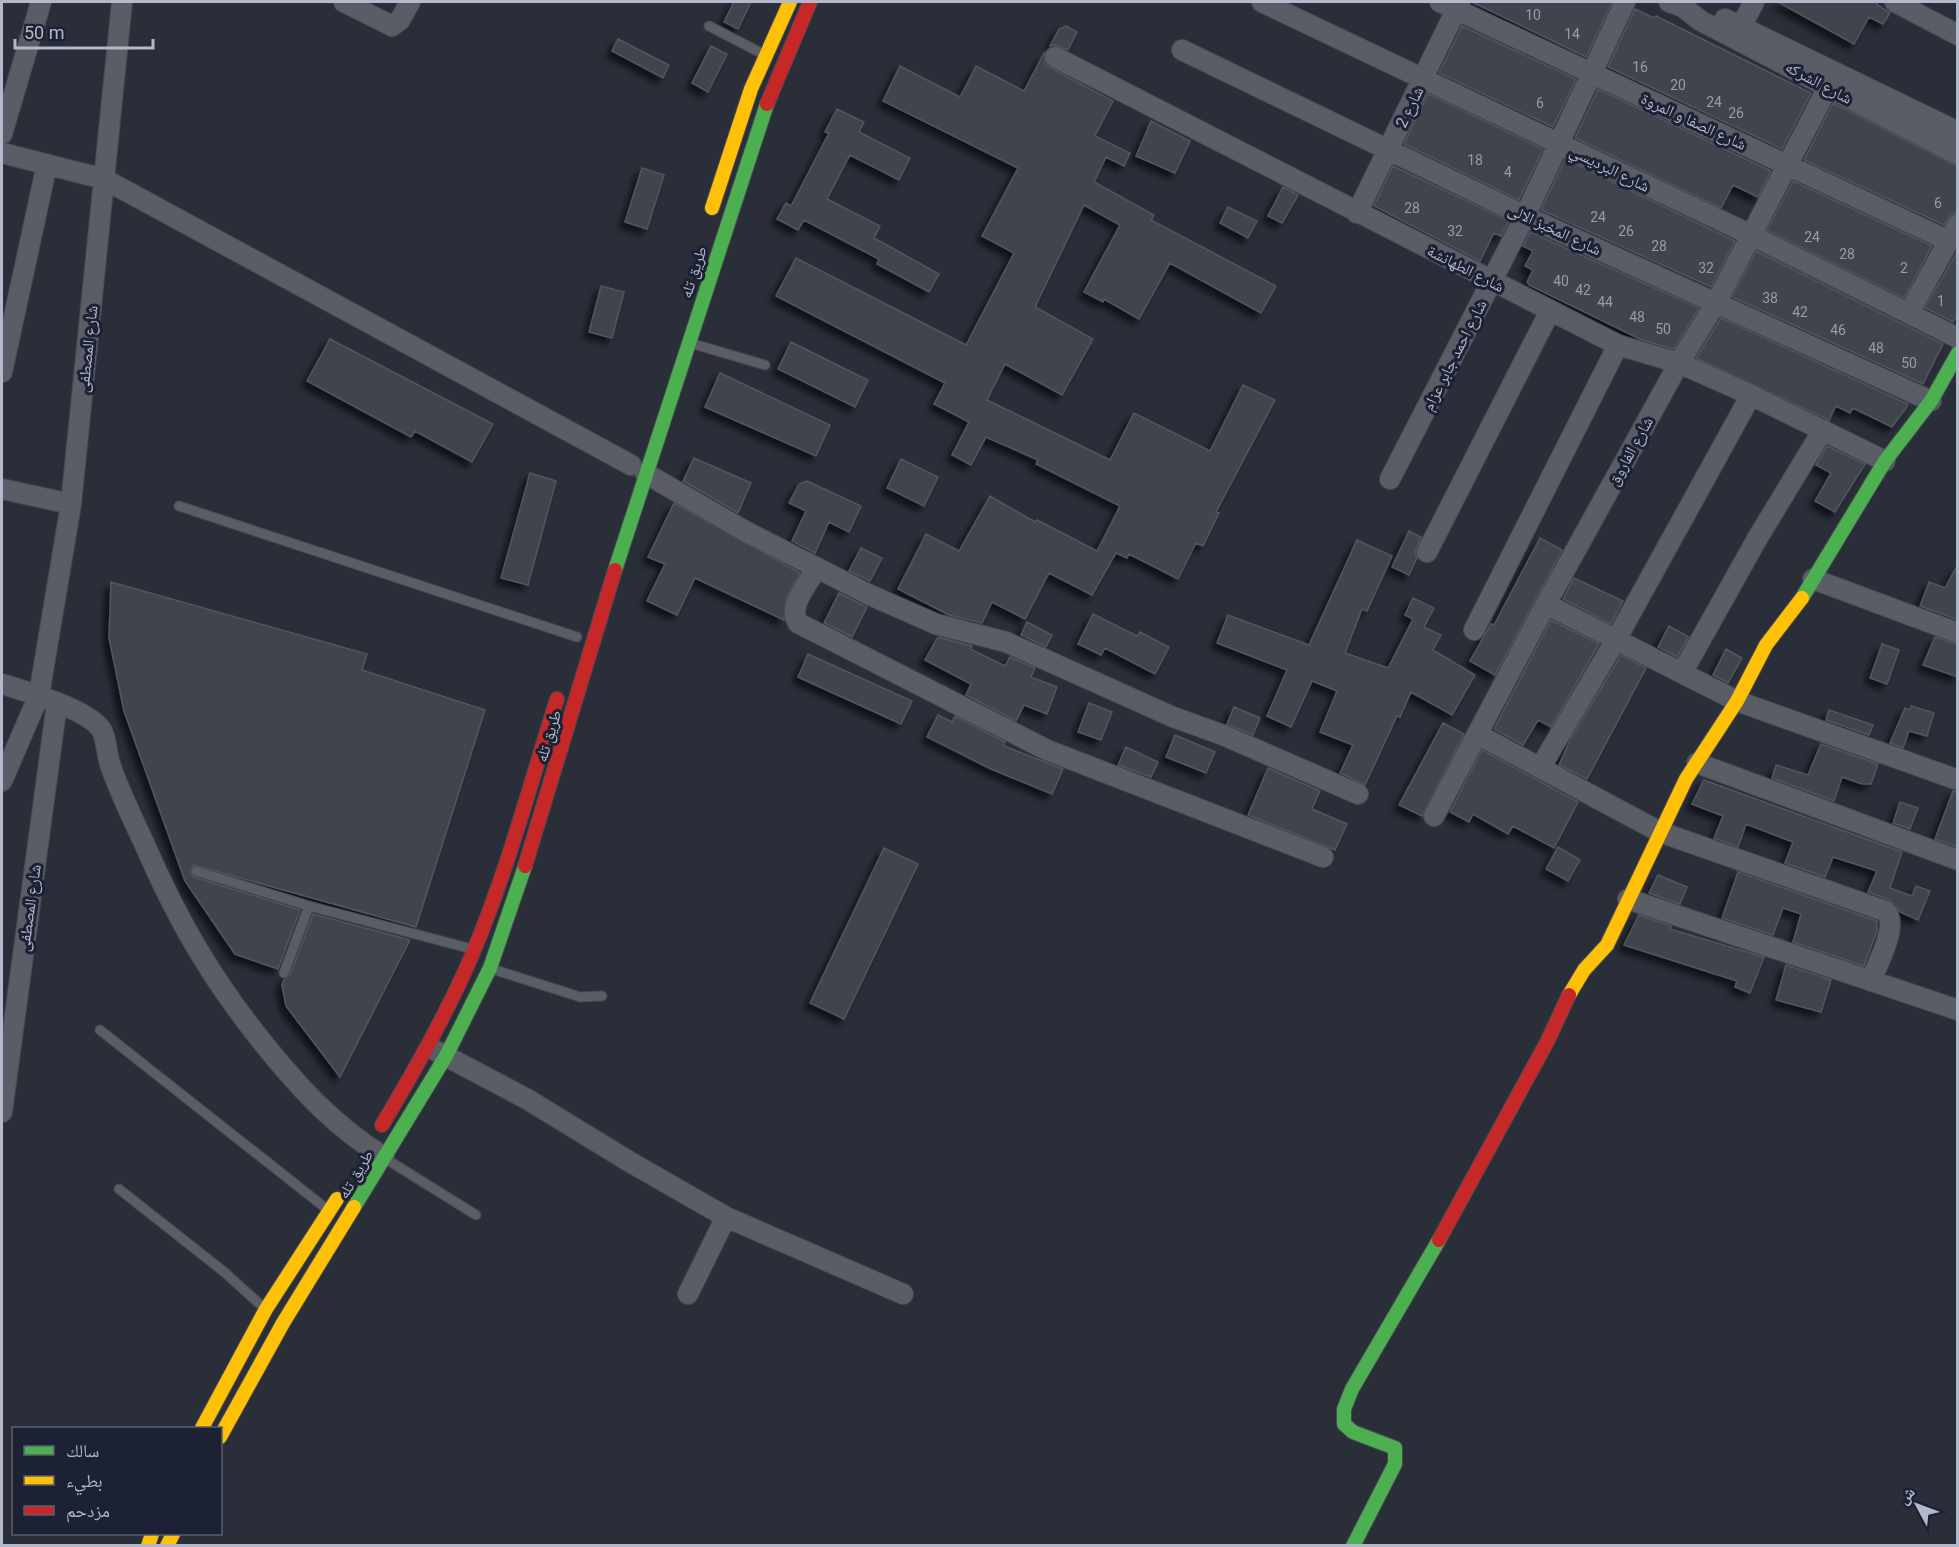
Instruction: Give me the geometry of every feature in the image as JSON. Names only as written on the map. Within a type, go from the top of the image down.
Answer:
[{"type":"main road","name":"طريق تله","points":[[706,226],[739,123],[765,55],[790,2]]},
{"type":"main road","name":"طريق تله","points":[[222,1433],[372,1154],[491,965],[605,605],[635,467],[687,343],[763,113],[810,2]]},
{"type":"main road","points":[[1353,1545],[1395,1464],[1396,1455],[1393,1445],[1353,1432],[1344,1424],[1344,1409],[1352,1389],[1460,1205],[1483,1156],[1547,1042],[1569,995],[1584,970],[1607,945],[1660,832],[1697,763],[1737,701],[1766,645],[1813,579],[1885,461],[1931,401],[1958,353]]},
{"type":"main road","points":[[588,600],[605,605]]},
{"type":"main road","name":"طريق تله","points":[[372,1154],[437,1051],[497,888],[563,681]]},
{"type":"main road","points":[[473,952],[491,965]]},
{"type":"main road","name":"طريق تله","points":[[203,1427],[266,1310],[346,1184]]},
{"type":"street","points":[[2,134],[41,2]]},
{"type":"street","name":"شارع المصطفى","points":[[2,1112],[71,504],[122,2]]},
{"type":"street","points":[[344,2],[392,26],[400,20],[410,2]]},
{"type":"street","name":"شارع البرديسي","points":[[1262,2],[1751,235],[1958,338]]},
{"type":"street","name":"شارع احمد جابر عزام","points":[[1390,479],[1525,216],[1625,2]]},
{"type":"street","points":[[1738,33],[1754,2]]},
{"type":"street","points":[[1895,2],[1958,35]]},
{"type":"street","name":"شارع 2","points":[[1357,213],[1423,78],[1452,4]]},
{"type":"street","name":"شارع الصفا و المروة","points":[[1452,4],[1788,165],[1953,233]]},
{"type":"street","name":"شارع الشركه","points":[[1679,4],[1696,19],[1738,33],[1956,127]]},
{"type":"street","name":"شارع الشركه","points":[[1738,33],[1828,87],[1951,152]]},
{"type":"street","name":"شارع المخبز الالى","points":[[1182,50],[1525,216],[1931,401]]},
{"type":"street","name":"شارع الطهانشة","points":[[1055,57],[1618,345],[1678,363],[1751,395],[1885,461]]},
{"type":"street","name":"شارع الفاروق","points":[[1434,816],[1546,604],[1678,363],[1716,303],[1828,87]]},
{"type":"street","points":[[1951,152],[1956,127]]},
{"type":"street","points":[[2,153],[104,179],[635,467],[816,569],[936,624],[1006,642],[1173,717],[1223,735],[1358,794]]},
{"type":"street","points":[[2,372],[47,164]]},
{"type":"street","points":[[1909,313],[1953,233]]},
{"type":"street","points":[[1427,552],[1550,311]]},
{"type":"street","points":[[1474,630],[1618,345]]},
{"type":"street","points":[[1540,768],[1617,638],[1751,395]]},
{"type":"street","points":[[1682,673],[1757,539],[1823,430]]},
{"type":"street","points":[[2,489],[71,504]]},
{"type":"street","points":[[816,569],[795,606],[795,618],[798,623],[1047,750],[1323,857]]},
{"type":"street","points":[[1813,579],[1958,633]]},
{"type":"street","points":[[1546,604],[1617,638],[1737,701],[1958,780]]},
{"type":"street","points":[[2,684],[48,699],[102,730],[110,765],[160,882],[194,947],[233,1006],[320,1109],[372,1154]]},
{"type":"street","points":[[2,781],[48,699]]},
{"type":"street","points":[[1477,734],[1660,832],[1885,911],[1889,914],[1892,927],[1871,981]]},
{"type":"street","points":[[1697,763],[1958,860]]},
{"type":"street","points":[[1628,899],[1958,1010]]},
{"type":"street","points":[[437,1051],[527,1099],[726,1218],[903,1294]]},
{"type":"street","points":[[688,1294],[726,1218]]},
{"type":"lane","points":[[709,26],[765,55]]},
{"type":"lane","points":[[687,343],[765,365]]},
{"type":"lane","points":[[179,506],[576,638]]},
{"type":"lane","points":[[196,871],[309,906],[473,952]]},
{"type":"lane","points":[[284,973],[309,906]]},
{"type":"lane","points":[[491,965],[580,997],[602,996]]},
{"type":"lane","points":[[100,1030],[330,1212]]},
{"type":"lane","points":[[372,1154],[476,1215]]},
{"type":"lane","points":[[118,1189],[223,1271],[266,1310]]},
{"type":"building","points":[[734,2],[751,2],[738,29],[724,22]]},
{"type":"building","points":[[1472,2],[1612,2],[1586,57]]},
{"type":"building","points":[[1778,2],[1878,2],[1876,4],[1890,13],[1883,24],[1869,17],[1854,44]]},
{"type":"building","points":[[1635,9],[1654,18],[1656,16],[1811,93],[1782,149],[1608,67]]},
{"type":"building","points":[[1066,26],[1077,32],[1068,50],[1055,45],[1050,46],[1059,29]]},
{"type":"building","points":[[1462,26],[1576,79],[1553,127],[1439,73]]},
{"type":"building","points":[[618,39],[669,65],[663,78],[612,51]]},
{"type":"building","points":[[711,46],[727,54],[708,92],[692,83]]},
{"type":"building","points":[[1044,53],[1045,63],[1049,67],[1113,101],[1095,136],[1130,153],[1124,166],[1106,157],[1094,182],[1154,215],[1151,220],[1276,286],[1261,313],[1170,263],[1139,319],[1104,299],[1103,302],[1084,292],[1120,225],[1084,205],[1035,307],[1093,339],[1062,395],[1005,364],[987,400],[1110,460],[1134,413],[1210,451],[1243,385],[1275,400],[1216,512],[1219,513],[1203,546],[1196,543],[1178,579],[1129,554],[1127,558],[1116,553],[1092,595],[1049,573],[1025,619],[992,602],[982,623],[949,615],[898,589],[926,534],[959,551],[990,496],[1035,522],[1037,520],[1097,551],[1120,506],[1036,464],[1038,460],[986,437],[971,465],[952,455],[969,422],[934,404],[945,383],[776,296],[796,258],[966,345],[1014,253],[982,236],[1018,168],[883,101],[900,66],[960,97],[976,66],[1024,91]]},
{"type":"building","points":[[1598,89],[1771,171],[1758,197],[1733,185],[1721,208],[1575,138]]},
{"type":"building","points":[[1428,94],[1543,149],[1519,200],[1404,144]]},
{"type":"building","points":[[1833,103],[1958,167],[1958,212],[1951,214],[1944,225],[1804,160]]},
{"type":"building","points":[[837,109],[864,122],[859,132],[910,158],[899,180],[850,155],[827,199],[880,226],[874,238],[939,274],[929,292],[877,264],[879,259],[804,220],[798,230],[777,219],[786,203],[791,206],[829,133],[825,132]]},
{"type":"building","points":[[1151,121],[1190,141],[1175,173],[1136,156]]},
{"type":"building","points":[[1565,159],[1735,241],[1711,287],[1541,210]]},
{"type":"building","points":[[1393,166],[1509,221],[1501,236],[1494,233],[1480,261],[1374,206]]},
{"type":"building","points":[[642,168],[664,175],[647,229],[625,222]]},
{"type":"building","points":[[1793,181],[1932,246],[1904,298],[1767,230]]},
{"type":"building","points":[[1283,187],[1298,195],[1282,223],[1268,216]]},
{"type":"building","points":[[1228,207],[1257,221],[1248,238],[1220,223]]},
{"type":"building","points":[[1530,232],[1699,308],[1674,349],[1642,340],[1529,285],[1527,282],[1533,270],[1525,266],[1533,251],[1523,246]]},
{"type":"building","points":[[1958,250],[1958,314],[1953,322],[1925,308]]},
{"type":"building","points":[[1756,251],[1943,344],[1923,384],[1732,297]]},
{"type":"building","points":[[601,286],[624,292],[612,338],[589,332]]},
{"type":"building","points":[[1721,318],[1908,404],[1892,427],[1853,408],[1850,413],[1836,406],[1829,420],[1696,358]]},
{"type":"building","points":[[330,339],[493,424],[472,462],[415,431],[411,437],[307,381]]},
{"type":"building","points":[[791,342],[868,380],[855,407],[778,369]]},
{"type":"building","points":[[720,373],[830,425],[816,456],[705,407]]},
{"type":"building","points":[[1827,446],[1865,464],[1835,512],[1815,501],[1831,473],[1816,465]]},
{"type":"building","points":[[694,458],[751,483],[738,513],[683,481]]},
{"type":"building","points":[[901,459],[938,477],[924,506],[887,488]]},
{"type":"building","points":[[530,473],[556,481],[528,585],[501,578]]},
{"type":"building","points":[[807,481],[861,506],[849,532],[829,522],[815,553],[792,541],[806,511],[789,503],[799,484]]},
{"type":"building","points":[[674,503],[800,573],[786,598],[784,620],[695,578],[677,615],[647,601],[665,564],[648,557]]},
{"type":"building","points":[[1409,531],[1421,537],[1415,552],[1417,558],[1409,575],[1392,567]]},
{"type":"building","points":[[1540,538],[1562,550],[1495,675],[1470,661],[1491,624],[1494,625]]},
{"type":"building","points":[[1357,540],[1392,556],[1367,611],[1362,609],[1345,653],[1388,668],[1413,619],[1405,615],[1413,598],[1434,608],[1424,627],[1441,635],[1433,650],[1475,675],[1452,715],[1411,692],[1400,717],[1397,716],[1365,785],[1340,773],[1353,745],[1320,732],[1337,691],[1312,681],[1291,727],[1267,716],[1287,670],[1217,643],[1228,615],[1309,645]]},
{"type":"building","points":[[861,548],[882,558],[870,581],[849,571]]},
{"type":"building","points":[[1958,564],[1958,620],[1920,606],[1929,582],[1945,588]]},
{"type":"building","points":[[1574,578],[1623,601],[1611,624],[1563,599]]},
{"type":"building","points":[[111,582],[367,654],[362,670],[485,710],[416,927],[194,865],[189,872],[194,877],[300,910],[278,969],[235,954],[185,881],[124,711],[109,638]]},
{"type":"building","points":[[839,593],[867,607],[852,637],[824,623]]},
{"type":"building","points":[[1093,614],[1137,636],[1140,632],[1169,647],[1155,674],[1105,648],[1101,655],[1078,644]]},
{"type":"building","points":[[1551,620],[1599,644],[1551,727],[1538,720],[1523,745],[1494,729]]},
{"type":"building","points":[[1027,622],[1052,635],[1046,647],[1021,635]]},
{"type":"building","points":[[1669,626],[1689,637],[1677,657],[1658,647]]},
{"type":"building","points":[[938,637],[972,646],[970,649],[1005,666],[1010,657],[1035,668],[1031,677],[1057,687],[1047,714],[1024,705],[1016,721],[966,695],[971,684],[925,660]]},
{"type":"building","points":[[1935,637],[1958,645],[1958,677],[1923,665]]},
{"type":"building","points":[[1882,644],[1899,650],[1887,684],[1870,678]]},
{"type":"building","points":[[1726,649],[1742,658],[1728,683],[1713,675]]},
{"type":"building","points":[[808,654],[912,701],[901,724],[798,677]]},
{"type":"building","points":[[1621,655],[1646,668],[1587,779],[1559,765],[1571,738]]},
{"type":"building","points":[[1089,703],[1112,712],[1101,740],[1078,732]]},
{"type":"building","points":[[1911,706],[1934,713],[1927,736],[1909,731],[1903,748],[1890,743],[1905,708],[1910,710]]},
{"type":"building","points":[[1234,707],[1260,718],[1253,735],[1227,724]]},
{"type":"building","points":[[1829,710],[1873,725],[1869,735],[1826,720]]},
{"type":"building","points":[[938,715],[952,722],[955,716],[1005,742],[1004,746],[1063,769],[1052,794],[991,769],[927,737]]},
{"type":"building","points":[[1443,723],[1464,734],[1422,816],[1399,805]]},
{"type":"building","points":[[1175,735],[1215,752],[1206,773],[1166,757]]},
{"type":"building","points":[[1821,744],[1878,764],[1871,784],[1862,784],[1842,777],[1834,801],[1772,778],[1776,765],[1808,775]]},
{"type":"building","points":[[1126,747],[1158,762],[1151,777],[1118,765]]},
{"type":"building","points":[[1482,750],[1578,802],[1554,848],[1513,826],[1508,834],[1473,814],[1469,822],[1450,812]]},
{"type":"building","points":[[1268,768],[1320,791],[1312,809],[1347,824],[1335,850],[1248,815]]},
{"type":"building","points":[[1704,780],[1902,852],[1890,888],[1912,896],[1916,886],[1930,891],[1918,920],[1900,912],[1890,900],[1868,892],[1877,871],[1833,857],[1825,877],[1785,863],[1793,842],[1746,824],[1738,847],[1714,838],[1723,816],[1692,804]]},
{"type":"building","points":[[1953,791],[1958,792],[1958,847],[1935,839]]},
{"type":"building","points":[[1900,802],[1918,808],[1910,829],[1893,823]]},
{"type":"building","points":[[1558,847],[1580,860],[1568,881],[1546,869]]},
{"type":"building","points":[[884,848],[918,864],[844,1019],[810,1003]]},
{"type":"building","points":[[1738,872],[1877,921],[1877,931],[1864,966],[1793,942],[1801,914],[1783,908],[1773,935],[1722,918]]},
{"type":"building","points":[[1658,875],[1687,887],[1680,904],[1649,893]]},
{"type":"building","points":[[313,914],[410,940],[340,1077],[286,1006],[282,985],[290,975]]},
{"type":"building","points":[[1639,915],[1671,926],[1670,929],[1764,957],[1750,993],[1735,987],[1737,981],[1624,945]]},
{"type":"building","points":[[1786,965],[1831,980],[1821,1012],[1776,1000]]},
{"type":"traffic: fast","points":[[615,570],[767,104]]},
{"type":"traffic: fast","points":[[1802,598],[1885,461],[1931,401],[1958,353]]},
{"type":"traffic: fast","points":[[354,1207],[446,1056],[490,968],[525,866]]},
{"type":"traffic: fast","points":[[1353,1546],[1395,1464],[1395,1448],[1353,1432],[1344,1424],[1344,1409],[1352,1389],[1439,1240]]},
{"type":"traffic: slow","points":[[712,208],[751,89],[790,2]]},
{"type":"traffic: slow","points":[[1569,995],[1584,970],[1607,945],[1686,779],[1737,701],[1766,645],[1802,598]]},
{"type":"traffic: slow","points":[[203,1427],[266,1309],[337,1199]]},
{"type":"traffic: slow","points":[[222,1433],[283,1323],[354,1207]]},
{"type":"traffic: slow","points":[[148,1546],[152,1535]]},
{"type":"traffic: slow","points":[[167,1546],[172,1535]]},
{"type":"traffic: jam","points":[[767,104],[810,2]]},
{"type":"traffic: jam","points":[[525,866],[615,570]]},
{"type":"traffic: jam","points":[[382,1125],[430,1042],[485,924],[557,699]]},
{"type":"traffic: jam","points":[[1439,1240],[1547,1042],[1569,995]]}]
